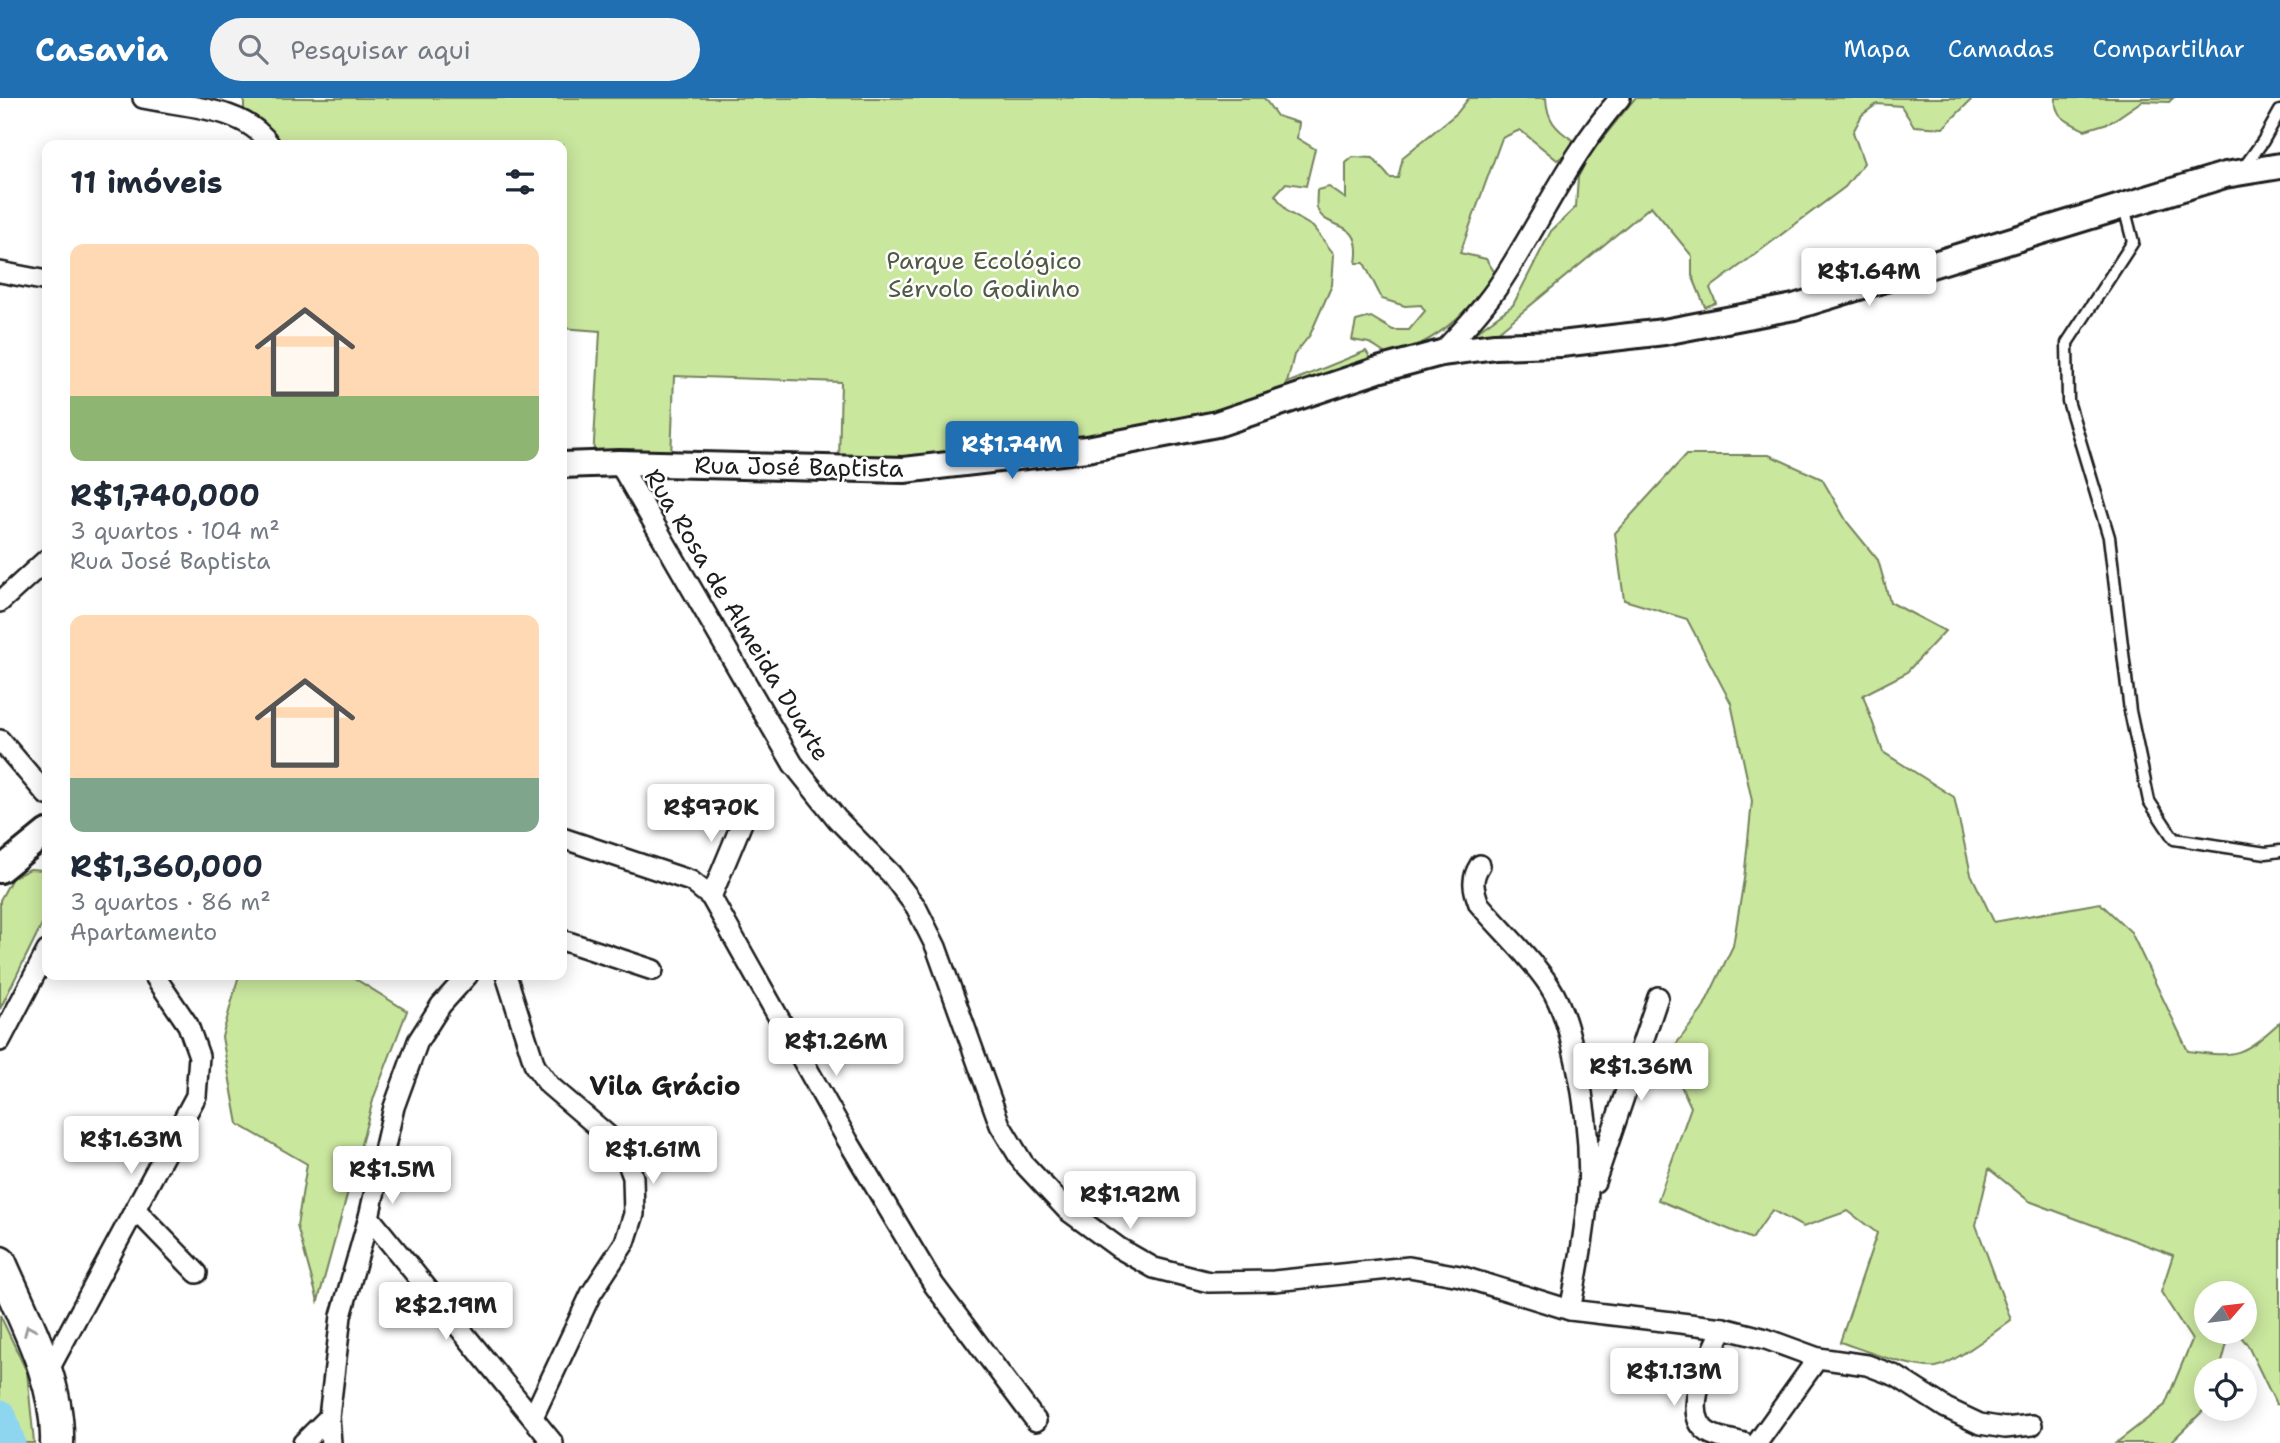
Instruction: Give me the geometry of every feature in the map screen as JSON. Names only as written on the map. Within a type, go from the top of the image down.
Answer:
[{"type":"main road","points":[[0,1263],[47,1373],[58,1429],[57,1443]]},
{"type":"street","points":[[144,98],[203,105],[260,130],[267,140]]},
{"type":"street","points":[[1441,353],[1475,318],[1498,286],[1574,157],[1619,98]]},
{"type":"street","name":"Rua José Baptista","points":[[567,465],[619,463],[904,470],[1087,449],[1217,424],[1378,370],[1441,353],[1495,346],[1561,344],[1664,332],[1794,307],[2237,173],[2280,166]]},
{"type":"street","points":[[0,272],[42,280]]},
{"type":"street","name":"Rua Rosa de Almeida Duarte","points":[[619,463],[793,764],[837,819],[891,874],[916,907],[936,947],[1000,1125],[1023,1163],[1067,1210],[1119,1248],[1154,1268],[1209,1282],[1274,1281],[1409,1267],[1460,1276],[1570,1310],[1723,1328],[1766,1339],[1818,1359],[1867,1365],[1896,1376],[1946,1408],[1980,1424],[2005,1428],[2032,1425]]},
{"type":"street","points":[[0,602],[42,564]]},
{"type":"street","points":[[0,740],[42,789]]},
{"type":"street","points":[[711,897],[749,806]]},
{"type":"street","points":[[567,840],[691,881],[711,897],[848,1141],[934,1285],[1036,1422]]},
{"type":"street","points":[[0,870],[42,841]]},
{"type":"street","points":[[1480,865],[1473,887],[1479,904],[1550,987],[1571,1035],[1588,1116],[1590,1197],[1586,1237],[1570,1310]]},
{"type":"street","points":[[567,942],[653,970]]},
{"type":"street","points":[[0,1041],[42,961]]},
{"type":"street","points":[[47,1373],[196,1096],[200,1056],[188,1025],[157,980]]},
{"type":"street","points":[[331,1443],[329,1417],[341,1316],[369,1217],[394,1107],[418,1041],[441,1005],[464,980]]},
{"type":"street","points":[[508,980],[536,1066],[549,1085],[611,1138],[626,1158],[633,1177],[634,1214],[625,1242],[592,1294],[533,1416]]},
{"type":"street","points":[[1590,1197],[1658,997]]},
{"type":"street","points":[[136,1210],[197,1273]]},
{"type":"street","points":[[369,1217],[553,1443]]},
{"type":"street","points":[[1723,1328],[1694,1404],[1696,1420],[1710,1433],[1744,1443]]},
{"type":"street","points":[[1757,1443],[1818,1359]]},
{"type":"street","points":[[303,1443],[329,1417]]},
{"type":"lane","points":[[2237,173],[2252,159],[2280,111]]},
{"type":"lane","points":[[2124,206],[2133,242],[2067,343],[2068,401],[2109,537],[2130,711],[2149,801],[2174,839],[2266,853],[2280,851]]},
{"type":"green space","name":"Parque Ecológico Sérvolo Godinho","points":[[244,98],[1264,98],[1277,116],[1299,123],[1297,138],[1315,149],[1306,186],[1286,183],[1275,195],[1288,212],[1313,227],[1334,254],[1332,285],[1310,335],[1294,355],[1287,383],[1366,351],[1373,362],[1229,412],[1140,433],[990,452],[839,461],[841,382],[674,376],[671,459],[593,461],[600,331],[567,328],[567,140],[277,140],[262,120],[244,110]]},
{"type":"green space","points":[[1469,98],[1546,98],[1553,123],[1573,140],[1570,152],[1557,160],[1520,130],[1502,138],[1460,253],[1486,259],[1495,273],[1473,302],[1450,324],[1424,342],[1390,357],[1369,343],[1352,340],[1356,321],[1371,317],[1393,330],[1409,330],[1425,311],[1421,305],[1405,306],[1382,299],[1364,263],[1356,263],[1357,248],[1349,231],[1321,216],[1317,208],[1317,190],[1329,187],[1346,199],[1346,163],[1353,157],[1373,158],[1390,178],[1398,178],[1403,157],[1457,113]]},
{"type":"green space","points":[[1635,98],[1973,98],[1943,128],[1914,126],[1901,106],[1877,104],[1862,115],[1853,132],[1864,163],[1845,187],[1710,288],[1716,303],[1705,307],[1692,275],[1692,256],[1651,206],[1485,343],[1461,343],[1513,305],[1551,231],[1576,207],[1578,177],[1590,154]]},
{"type":"green space","points":[[2056,98],[2173,98],[2169,102],[2142,101],[2111,122],[2085,130],[2060,115]]},
{"type":"green space","points":[[1686,455],[1769,455],[1822,479],[1847,522],[1878,560],[1890,602],[1945,631],[1906,673],[1863,695],[1883,752],[1954,797],[1971,874],[1994,922],[2100,903],[2131,932],[2188,1051],[2218,1054],[2238,1052],[2257,1042],[2280,1022],[2280,1405],[2276,1404],[2257,1365],[2257,1358],[2254,1358],[2247,1344],[2258,1344],[2258,1281],[2194,1281],[2194,1344],[2227,1344],[2223,1358],[2194,1358],[2194,1420],[2170,1443],[2116,1443],[2165,1405],[2192,1340],[2161,1292],[2173,1255],[2029,1201],[1989,1169],[1976,1225],[2011,1320],[1963,1354],[1936,1367],[1901,1362],[1840,1342],[1877,1233],[1848,1211],[1803,1227],[1772,1210],[1752,1239],[1658,1200],[1691,1107],[1667,1056],[1702,1010],[1733,946],[1744,879],[1752,801],[1731,703],[1687,619],[1624,600],[1615,533]]},
{"type":"green space","points":[[30,869],[42,870],[42,924],[0,1009],[0,900],[12,878]]},
{"type":"green space","points":[[238,980],[357,980],[407,1011],[374,1097],[318,1301],[297,1226],[307,1164],[238,1124],[222,1037]]},
{"type":"green space","points":[[0,1315],[27,1372],[34,1443],[0,1443]]},
{"type":"waterway","points":[[0,1416],[9,1443]]},
{"type":"district","name":"Vila Grácio","points":[[665,1086]]}]
